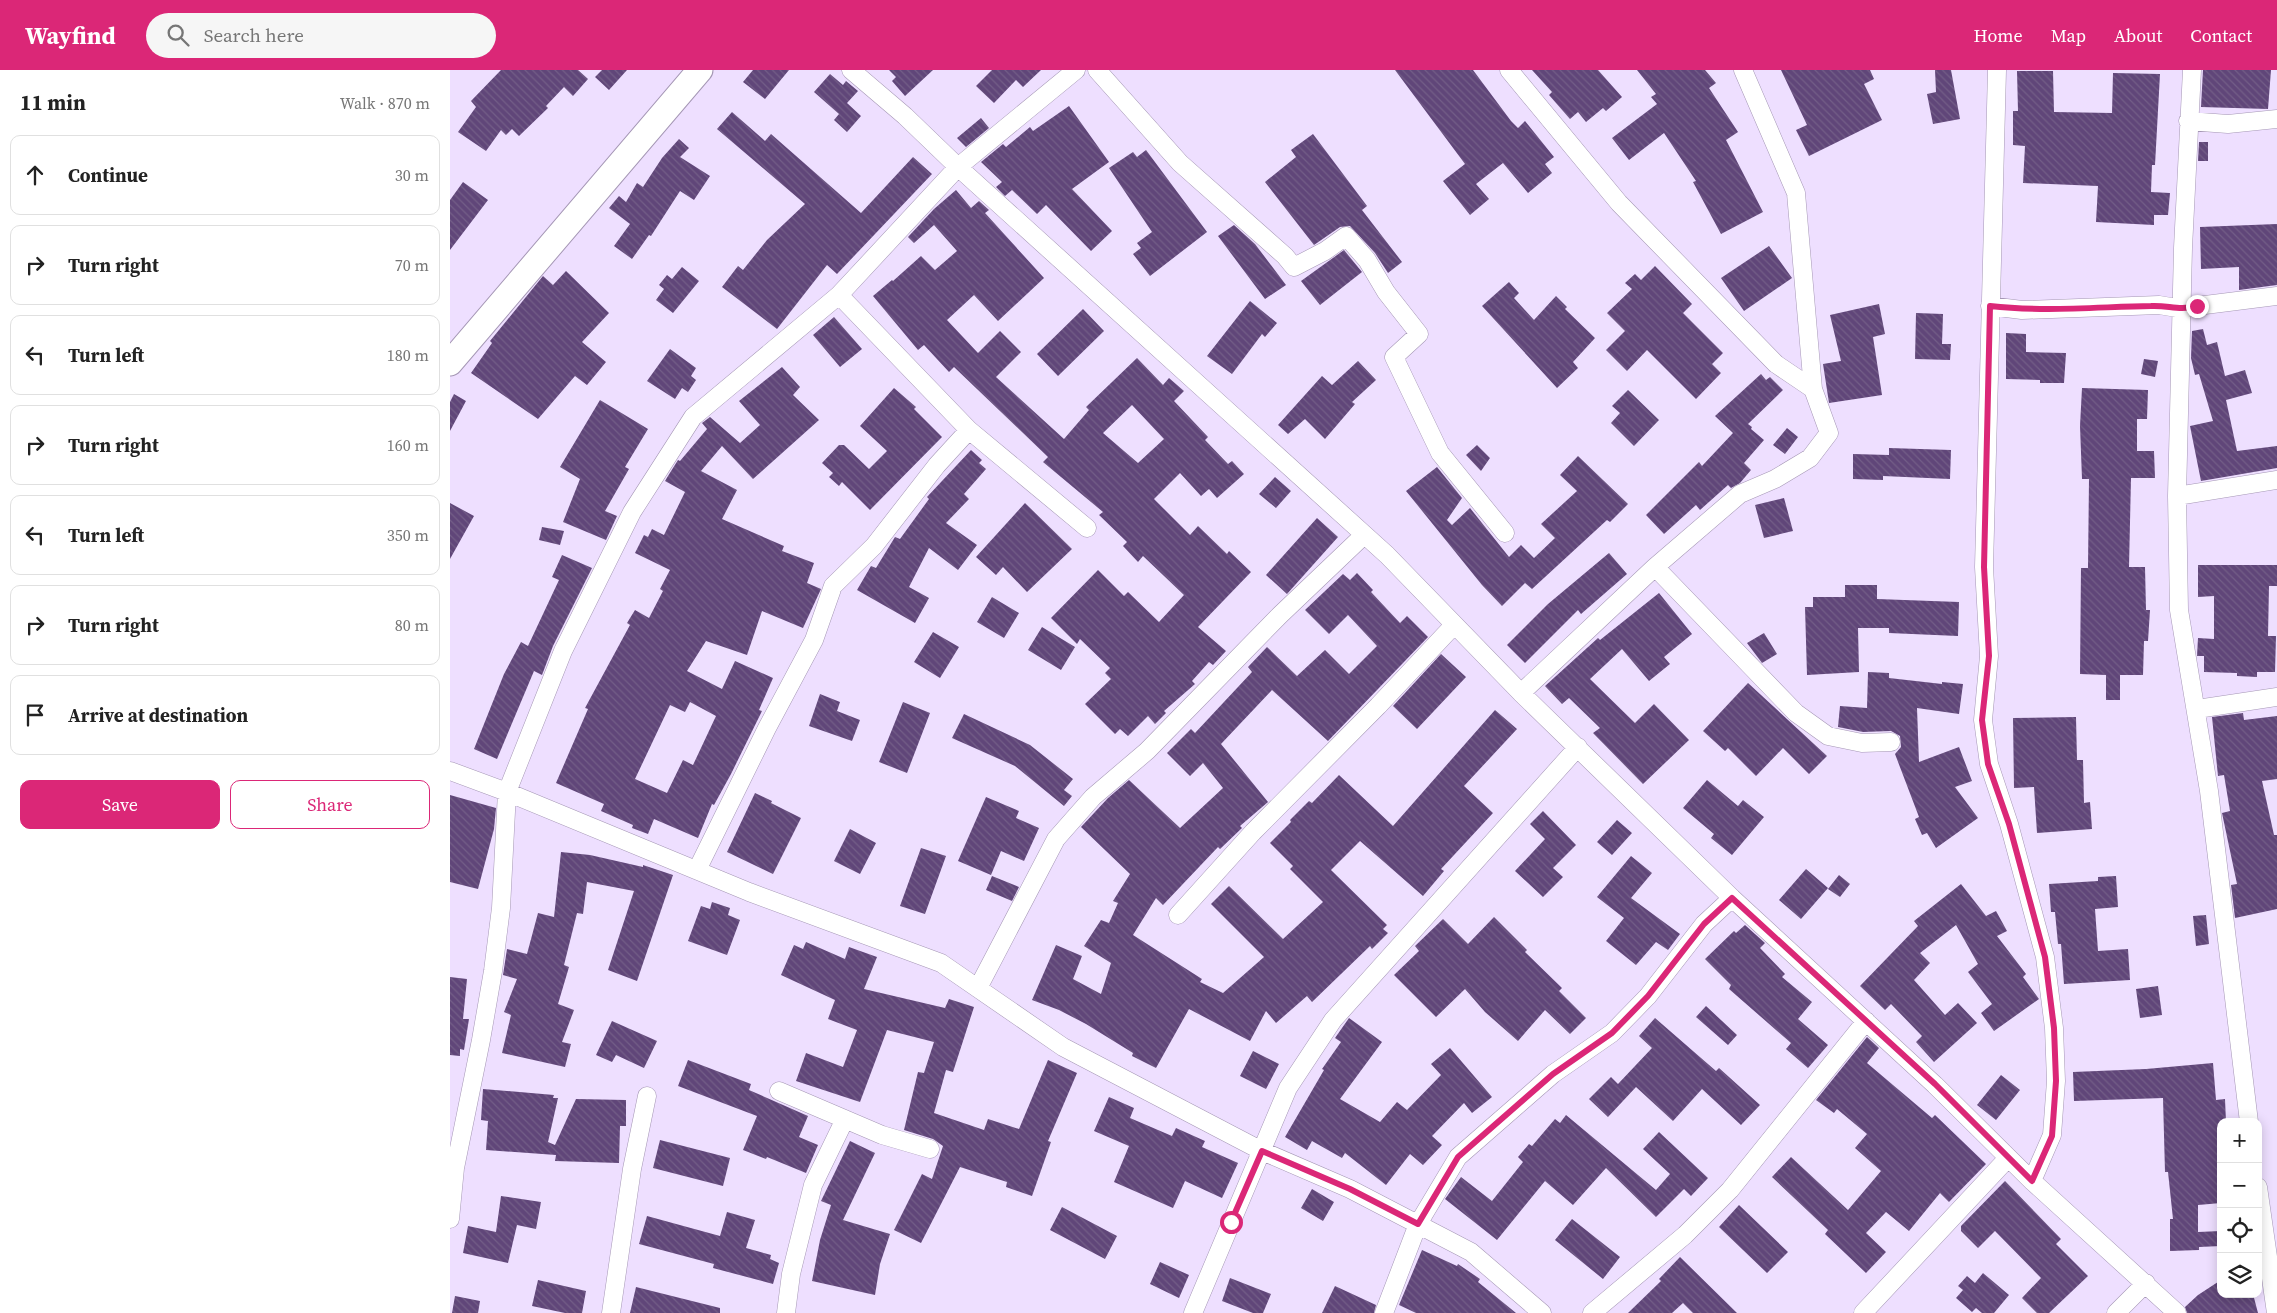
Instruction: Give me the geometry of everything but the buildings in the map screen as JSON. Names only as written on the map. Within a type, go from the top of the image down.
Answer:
[{"type":"main road","points":[[450,337],[679,70]]},
{"type":"main road","points":[[450,362],[700,70]]},
{"type":"street","points":[[852,70],[906,116],[958,167],[1387,555],[1521,693],[1732,898],[1935,1084],[2032,1181],[2177,1313]]},
{"type":"street","points":[[450,1219],[455,1168],[482,1040],[493,971],[501,908],[507,792],[563,652],[632,512],[693,417],[840,294],[958,167],[1076,70]]},
{"type":"street","points":[[1097,70],[1180,163],[1285,256],[1294,267],[1326,251],[1346,236],[1366,260],[1386,292],[1419,334],[1394,357],[1440,453],[1505,532]]},
{"type":"street","points":[[1510,70],[1619,203],[1776,364],[1814,389]]},
{"type":"street","points":[[1521,693],[1655,567],[1740,494],[1775,479],[1810,458],[1829,434],[1814,389],[1796,193],[1743,70]]},
{"type":"street","points":[[1996,70],[1984,567],[1989,656],[1982,720],[1988,764],[2009,824],[2045,957],[2054,1028],[2056,1081],[2052,1136],[2032,1181]]},
{"type":"street","points":[[2192,70],[2188,121],[2177,496],[2178,610],[2197,709],[2209,791],[2249,1118]]},
{"type":"street","points":[[2188,121],[2228,124],[2277,119]]},
{"type":"street","points":[[840,294],[969,430],[1087,528]]},
{"type":"street","points":[[1990,306],[2022,310],[2159,305],[2183,309],[2277,296]]},
{"type":"street","points":[[697,870],[767,728],[814,640],[833,586],[874,546],[937,465],[969,430]]},
{"type":"street","points":[[2177,496],[2277,480]]},
{"type":"street","points":[[978,988],[1056,839],[1093,797],[1147,751],[1280,615],[1364,535]]},
{"type":"street","points":[[1655,567],[1796,713],[1828,736],[1862,743],[1890,742]]},
{"type":"street","points":[[1178,915],[1253,832],[1378,706],[1454,625]]},
{"type":"street","points":[[2197,709],[2277,697]]},
{"type":"street","points":[[1194,1313],[1288,1088],[1333,1020],[1578,747]]},
{"type":"street","points":[[450,771],[507,792],[749,892],[941,962],[1063,1048],[1262,1151],[1350,1189],[1471,1252],[1542,1313]]},
{"type":"street","points":[[1384,1313],[1418,1224],[1458,1157],[1553,1074],[1612,1033],[1648,996],[1704,924],[1732,898]]},
{"type":"street","points":[[1592,1313],[1685,1235],[1730,1190],[1866,1021]]},
{"type":"street","points":[[779,1091],[882,1135],[930,1148]]},
{"type":"street","points":[[610,1313],[632,1169],[647,1096]]},
{"type":"street","points":[[786,1313],[791,1274],[813,1185],[845,1119]]},
{"type":"street","points":[[1863,1313],[2008,1158]]},
{"type":"street","points":[[2261,1208],[2276,1313]]},
{"type":"street","points":[[2116,1313],[2146,1283]]},
{"type":"route","points":[[1231,1222],[1262,1151],[1350,1189],[1418,1224],[1458,1157],[1553,1074],[1612,1033],[1648,996],[1704,924],[1732,898],[1935,1084],[2032,1181],[2052,1136],[2056,1081],[2054,1028],[2045,957],[2009,824],[1988,764],[1982,720],[1989,656],[1984,567],[1990,306],[2022,310],[2159,305],[2183,309],[2197,306]]}]
